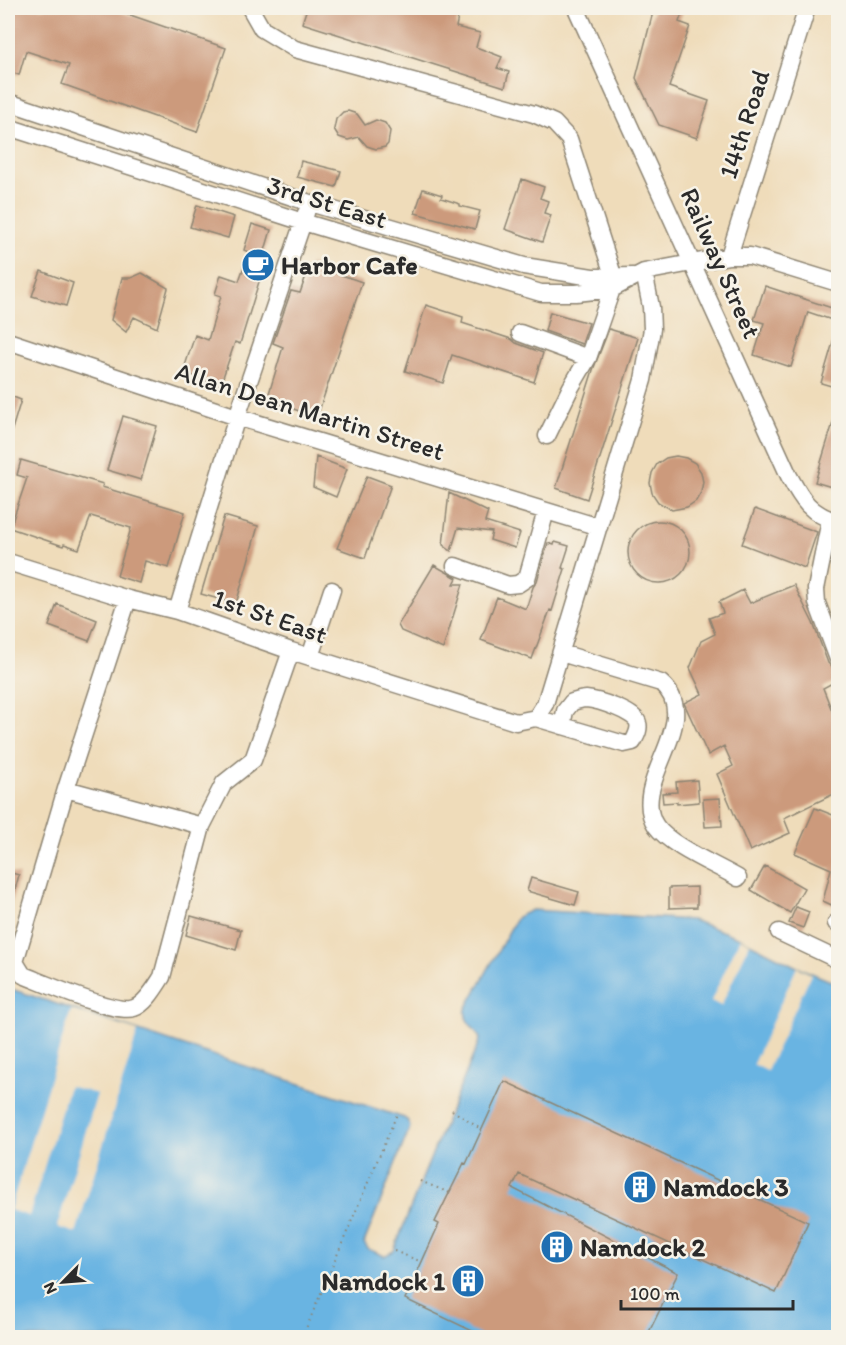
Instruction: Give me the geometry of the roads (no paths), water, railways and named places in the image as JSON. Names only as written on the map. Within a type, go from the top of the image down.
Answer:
[{"type":"street","points":[[250,8],[262,29],[295,49],[534,114],[554,123],[569,139],[613,282],[588,358],[547,436]]},
{"type":"street","name":"Railway Street","points":[[576,8],[789,476],[813,512],[834,521]]},
{"type":"street","name":"14th Road","points":[[729,256],[807,8]]},
{"type":"street","name":"3rd St East","points":[[8,102],[310,203],[524,266],[613,282]]},
{"type":"street","points":[[28,133],[36,111]]},
{"type":"street","name":"3rd St East","points":[[8,127],[303,222],[541,293],[576,293],[639,274],[729,256],[750,256],[838,283]]},
{"type":"street","points":[[177,611],[237,417],[310,203]]},
{"type":"street","points":[[562,726],[536,718],[545,704],[643,380],[652,328],[651,307],[639,274]]},
{"type":"street","points":[[520,333],[588,358]]},
{"type":"street","name":"Allan Dean Martin Street","points":[[8,340],[237,417],[599,527]]},
{"type":"street","points":[[455,566],[508,585],[518,584],[527,578],[546,511]]},
{"type":"street","points":[[834,521],[816,589],[817,603],[838,659]]},
{"type":"street","name":"1st St East","points":[[8,562],[128,599],[177,611],[291,651],[516,722],[536,718]]},
{"type":"street","points":[[310,657],[332,590]]},
{"type":"street","points":[[128,599],[66,789],[15,962],[23,975],[118,1010],[136,1008],[151,993],[162,977],[202,826],[224,783],[253,760],[291,651]]},
{"type":"street","points":[[822,618],[838,623]]},
{"type":"street","points":[[561,653],[661,683],[669,690],[675,708],[672,735],[649,794],[650,811],[656,825],[672,841],[738,878]]},
{"type":"street","points":[[66,789],[202,826]]},
{"type":"street","points":[[779,932],[838,960]]},
{"type":"water","points":[[532,910],[692,920],[740,938],[797,967],[838,984],[838,1337],[8,1338],[8,988],[404,1118],[410,1127],[364,1243],[368,1249],[384,1256],[394,1251],[480,1039],[466,1018],[466,1009],[517,917]]},
{"type":"place","name":"Harbor Cafe","points":[[258,265]]},
{"type":"place","name":"Namdock 3","points":[[640,1187]]},
{"type":"place","name":"Namdock 2","points":[[557,1247]]},
{"type":"place","name":"Namdock 1","points":[[468,1281]]}]
